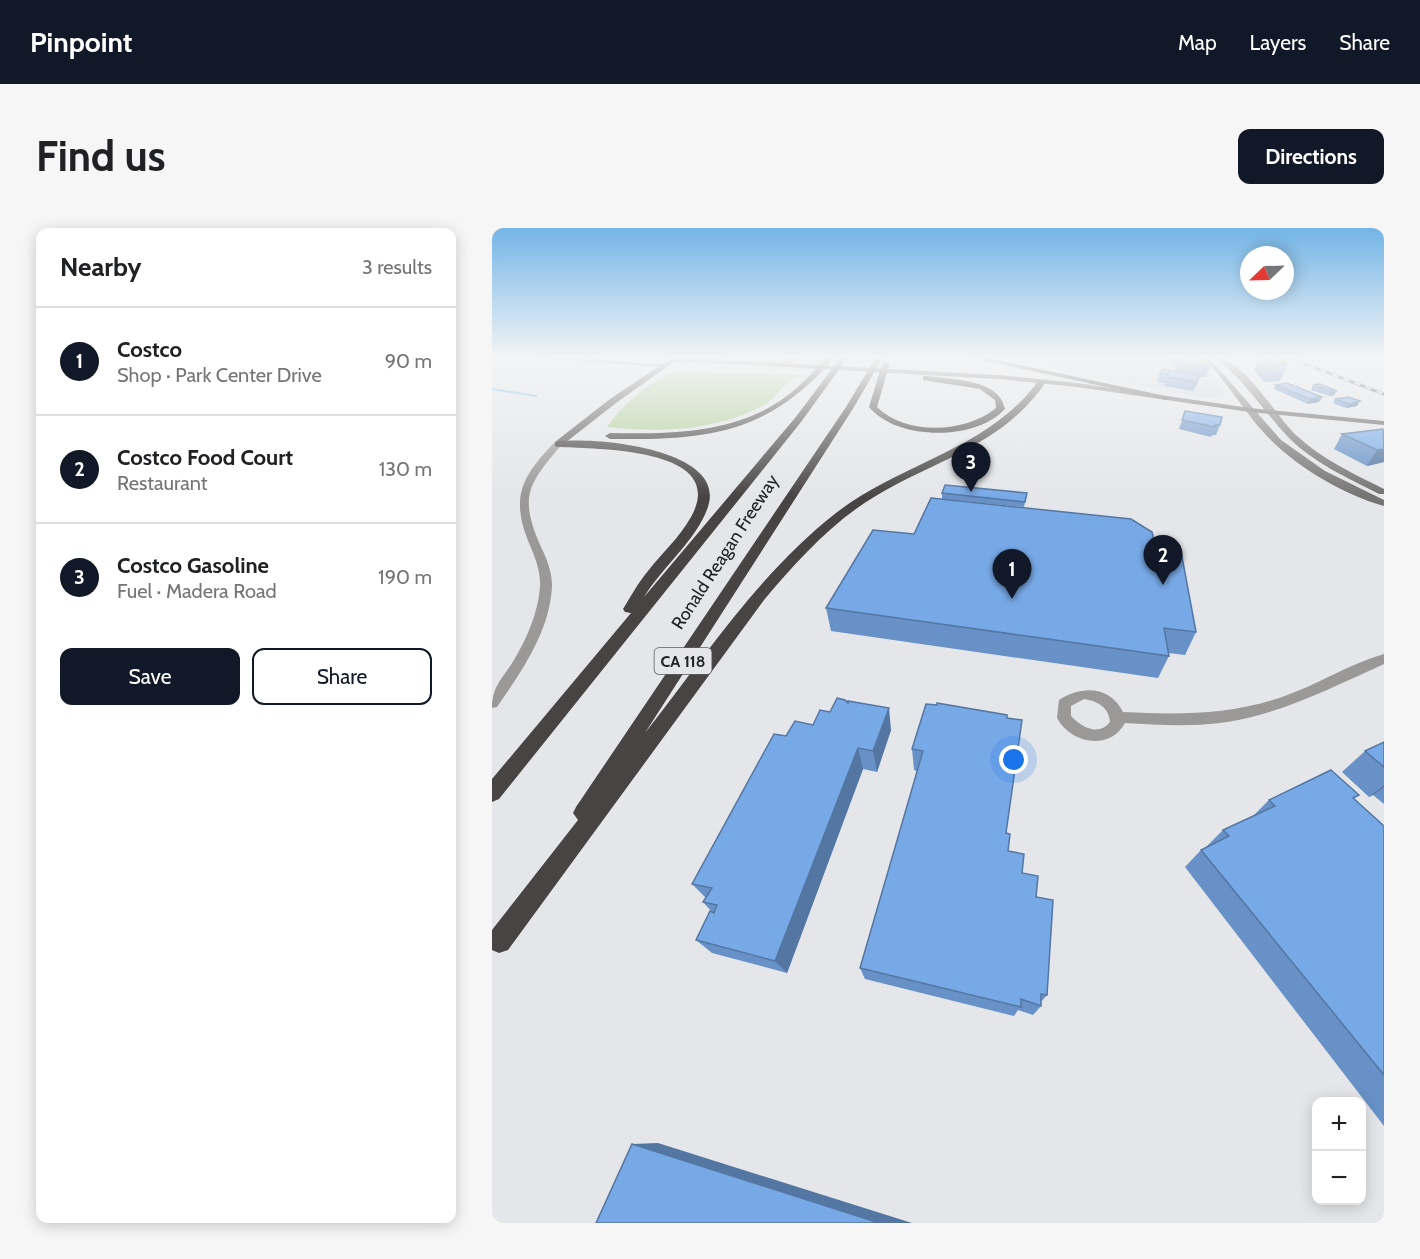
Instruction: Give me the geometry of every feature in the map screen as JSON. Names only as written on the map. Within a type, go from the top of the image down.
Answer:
[{"type":"highway","points":[[570,435],[666,436],[716,428],[772,409],[781,403]]},
{"type":"highway","name":"Ronald Reagan Freeway","points":[[492,793],[811,403]]},
{"type":"highway","name":"Ronald Reagan Freeway","points":[[496,947],[859,403]]},
{"type":"highway","points":[[873,403],[873,407],[889,421],[907,426],[946,429],[969,426],[991,418],[1001,409],[1000,403]]},
{"type":"highway","points":[[496,947],[759,597],[794,557],[837,517],[868,496],[991,432],[1016,415],[1025,403]]},
{"type":"highway","points":[[558,444],[631,449],[662,455],[677,461],[695,475],[702,484],[705,496],[701,509],[687,532],[651,576],[588,675]]},
{"type":"main road","points":[[558,444],[609,403]]},
{"type":"main road","points":[[1175,403],[1253,414],[1272,412],[1384,423]]},
{"type":"main road","points":[[1199,403],[1280,422],[1327,427]]},
{"type":"street","points":[[1245,403],[1277,440],[1312,465],[1384,503]]},
{"type":"street","points":[[1265,403],[1292,436],[1319,457],[1384,494]]},
{"type":"street","points":[[492,703],[523,656],[543,608],[546,588],[544,569],[524,521],[522,508],[530,480],[542,460],[558,444]]},
{"type":"street","points":[[1118,717],[1179,720],[1228,716],[1270,706],[1384,659]]},
{"type":"green space","points":[[628,403],[766,403],[726,420],[667,430],[607,427]]},
{"type":"building","points":[[1185,411],[1222,417],[1220,425],[1215,425],[1215,427],[1182,420]]},
{"type":"building","points":[[1383,429],[1384,449],[1377,450],[1342,434]]},
{"type":"building","points":[[945,485],[1027,493],[1025,502],[942,493]]},
{"type":"building","points":[[931,498],[1131,519],[1152,532],[1155,544],[1180,546],[1196,632],[1164,628],[1169,656],[826,608],[873,530],[914,534]]},
{"type":"building","points":[[837,698],[848,703],[848,701],[889,708],[873,751],[858,748],[775,961],[696,940],[710,911],[714,913],[717,905],[703,902],[712,888],[692,884],[774,734],[786,736],[795,721],[813,725],[820,710],[830,712]]},
{"type":"building","points":[[937,703],[1007,715],[1007,718],[1022,720],[1006,833],[1010,834],[1008,851],[1024,854],[1022,873],[1038,876],[1036,897],[1053,900],[1047,995],[1041,994],[1041,1006],[1021,999],[1021,1007],[860,968],[923,751],[912,749],[926,704],[937,705]]},
{"type":"building","points":[[1384,742],[1384,767],[1365,751]]},
{"type":"building","points":[[1331,770],[1359,795],[1353,798],[1384,826],[1384,1075],[1201,850],[1229,836],[1223,830],[1275,806],[1269,800]]},
{"type":"building","points":[[632,1144],[879,1223],[596,1223]]},
{"type":"place","name":"Costco Gasoline","points":[[971,492]]},
{"type":"place","name":"Costco Food Court","points":[[1163,585]]},
{"type":"place","name":"Costco","points":[[1012,599]]}]
